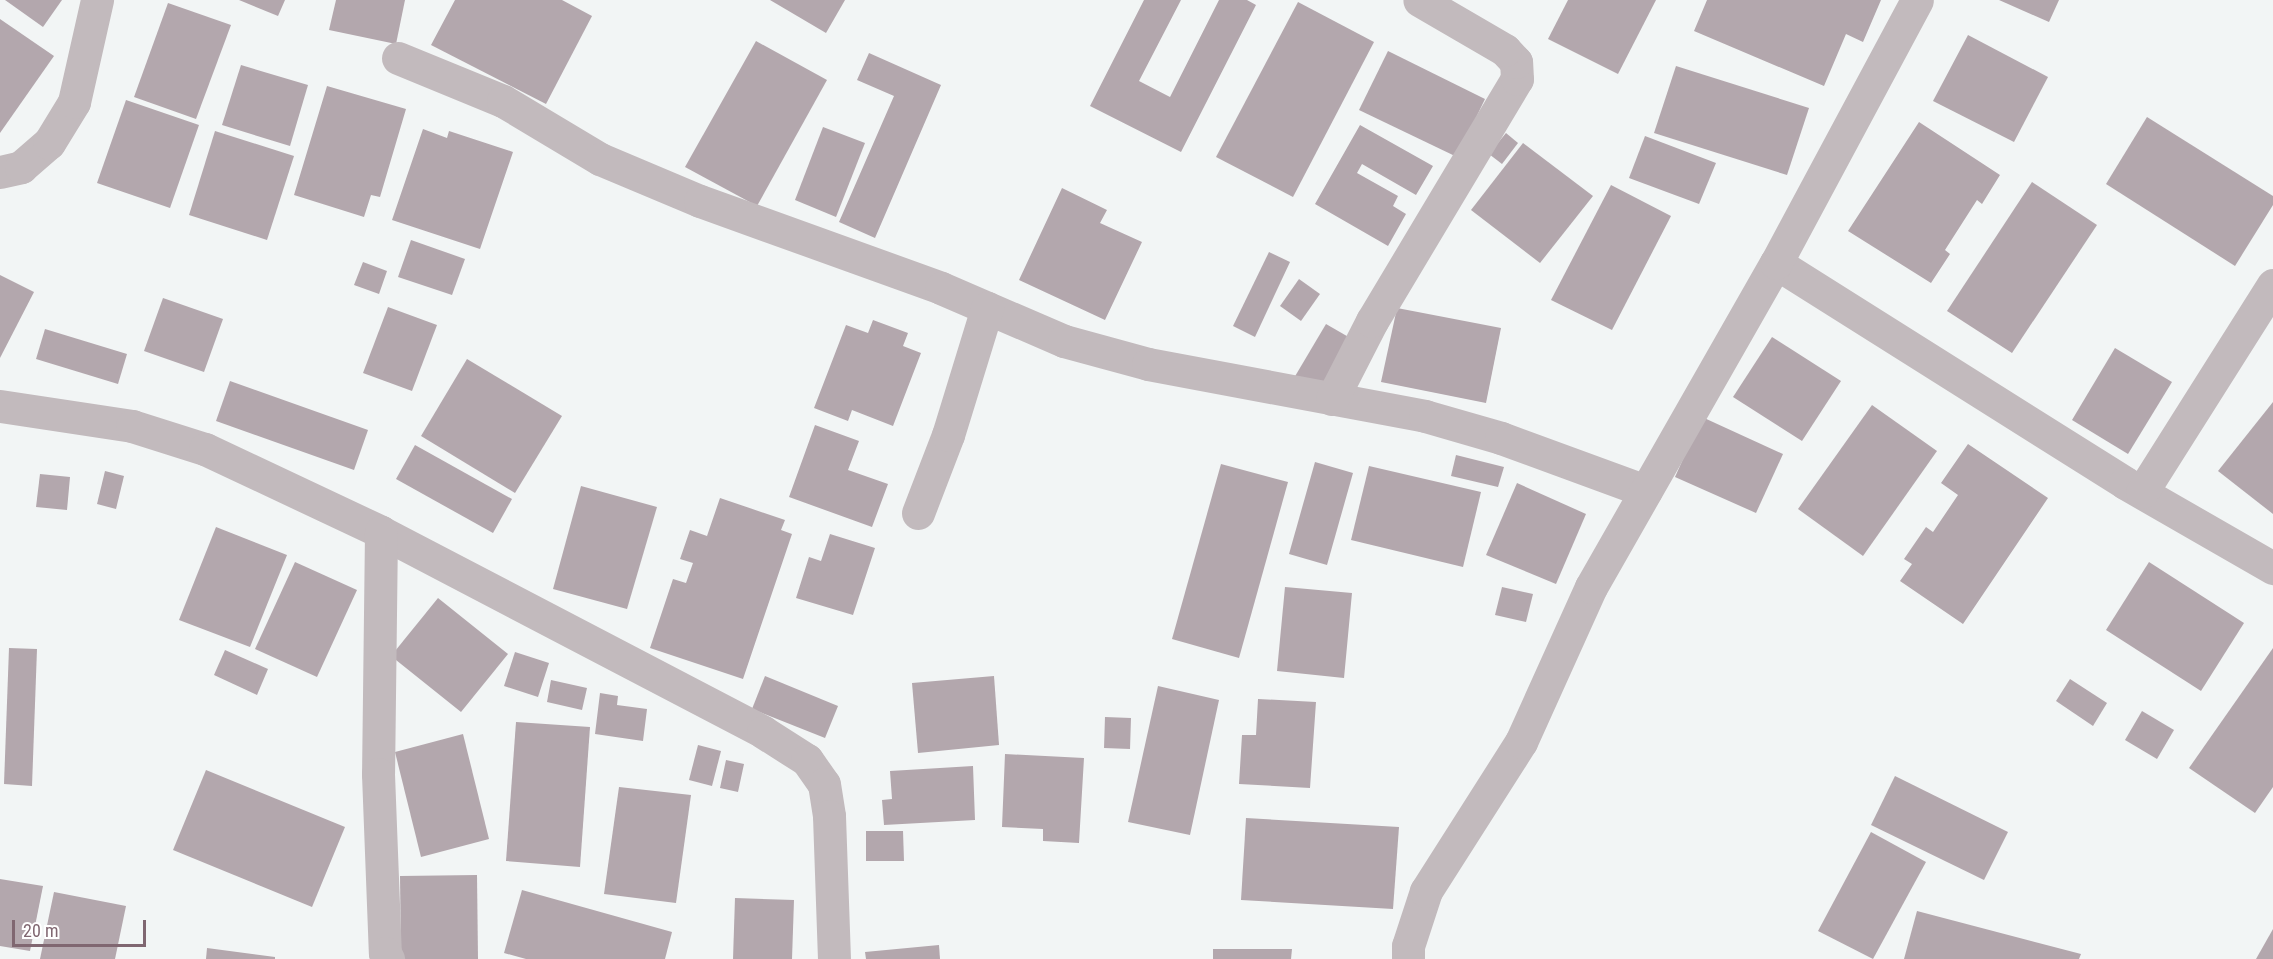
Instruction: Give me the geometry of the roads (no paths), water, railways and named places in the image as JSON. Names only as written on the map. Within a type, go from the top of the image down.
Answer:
[{"type":"street","points":[[0,172],[21,167],[49,143],[74,102],[97,0]]},
{"type":"street","points":[[1332,399],[1372,321],[1517,79],[1516,63],[1505,50],[1419,0]]},
{"type":"street","points":[[1408,959],[1412,929],[1426,891],[1521,742],[1592,587],[1776,263],[1917,0]]},
{"type":"street","points":[[398,58],[503,101],[610,163],[987,308],[1064,341],[1148,364],[1425,416],[1501,438],[1646,491]]},
{"type":"street","points":[[1776,263],[2142,492],[2273,568]]},
{"type":"street","points":[[2142,492],[2273,285]]},
{"type":"street","points":[[918,513],[948,435],[987,308]]},
{"type":"street","points":[[0,406],[132,426],[205,449],[381,532],[763,732],[807,760],[824,784],[829,816],[834,959]]},
{"type":"street","points":[[381,532],[378,774],[385,953],[388,959]]}]
